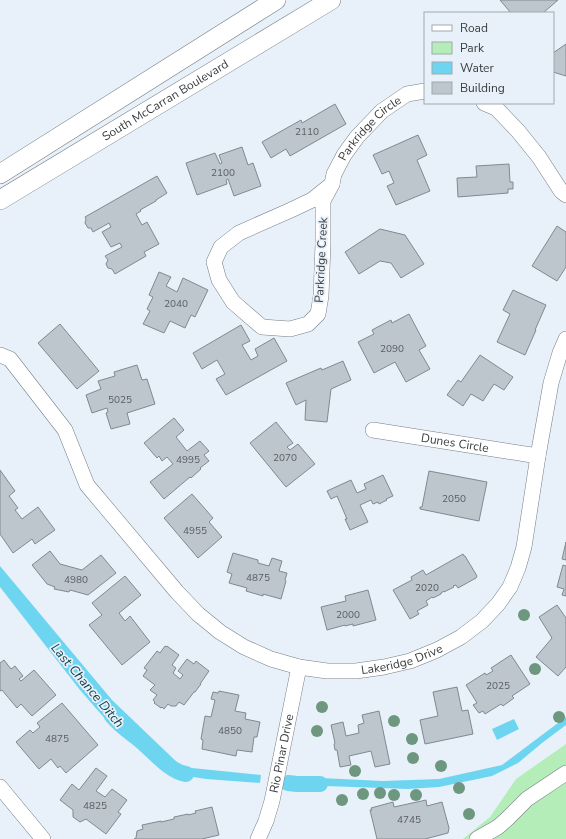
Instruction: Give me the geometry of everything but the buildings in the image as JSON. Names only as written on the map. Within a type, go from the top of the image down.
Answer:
[{"type":"main road","name":"South McCarran Boulevard","points":[[0,174],[276,0]]},
{"type":"main road","name":"South McCarran Boulevard","points":[[0,200],[331,0]]},
{"type":"street","name":"Parkridge Circle","points":[[332,184],[334,174],[344,155],[357,137],[382,111],[408,94],[424,91]]},
{"type":"street","points":[[486,104],[496,108],[518,131],[539,157],[561,191],[566,195]]},
{"type":"street","name":"Parkridge Creek","points":[[332,184],[323,201],[321,296],[318,314],[308,324],[290,329],[262,327],[233,302],[219,280],[214,262],[221,247],[239,233],[312,200],[332,184]]},
{"type":"street","name":"Lakeridge Drive","points":[[0,355],[10,359],[65,430],[87,485],[177,592],[198,614],[220,632],[244,647],[271,659],[299,667],[334,671],[356,671],[384,668],[410,661],[437,650],[461,637],[482,621],[498,604],[510,587],[518,568],[524,547],[550,383],[566,339]]},
{"type":"street","name":"Dunes Circle","points":[[373,430],[538,456]]},
{"type":"street","name":"Rio Pinar Drive","points":[[258,839],[266,821],[272,801],[299,667]]},
{"type":"street","points":[[477,839],[498,827],[527,799],[566,773]]},
{"type":"street","points":[[0,787],[43,839]]},
{"type":"green space","points":[[566,744],[566,839],[463,839],[490,817],[516,779]]},
{"type":"water","points":[[0,566],[112,700],[182,767],[261,775],[260,783],[206,779],[180,775],[128,731],[113,728],[80,690],[0,587]]},
{"type":"water","points":[[566,717],[566,725],[518,763],[492,776],[439,787],[408,789],[298,785],[300,777],[383,781],[439,779],[502,765]]},
{"type":"water","points":[[514,719],[519,729],[497,740],[492,729]]},
{"type":"waterway","name":"Last Chance Ditch","points":[[112,716],[168,765],[186,774]]},
{"type":"waterway","name":"Last Chance Ditch","points":[[288,783],[320,784]]}]
